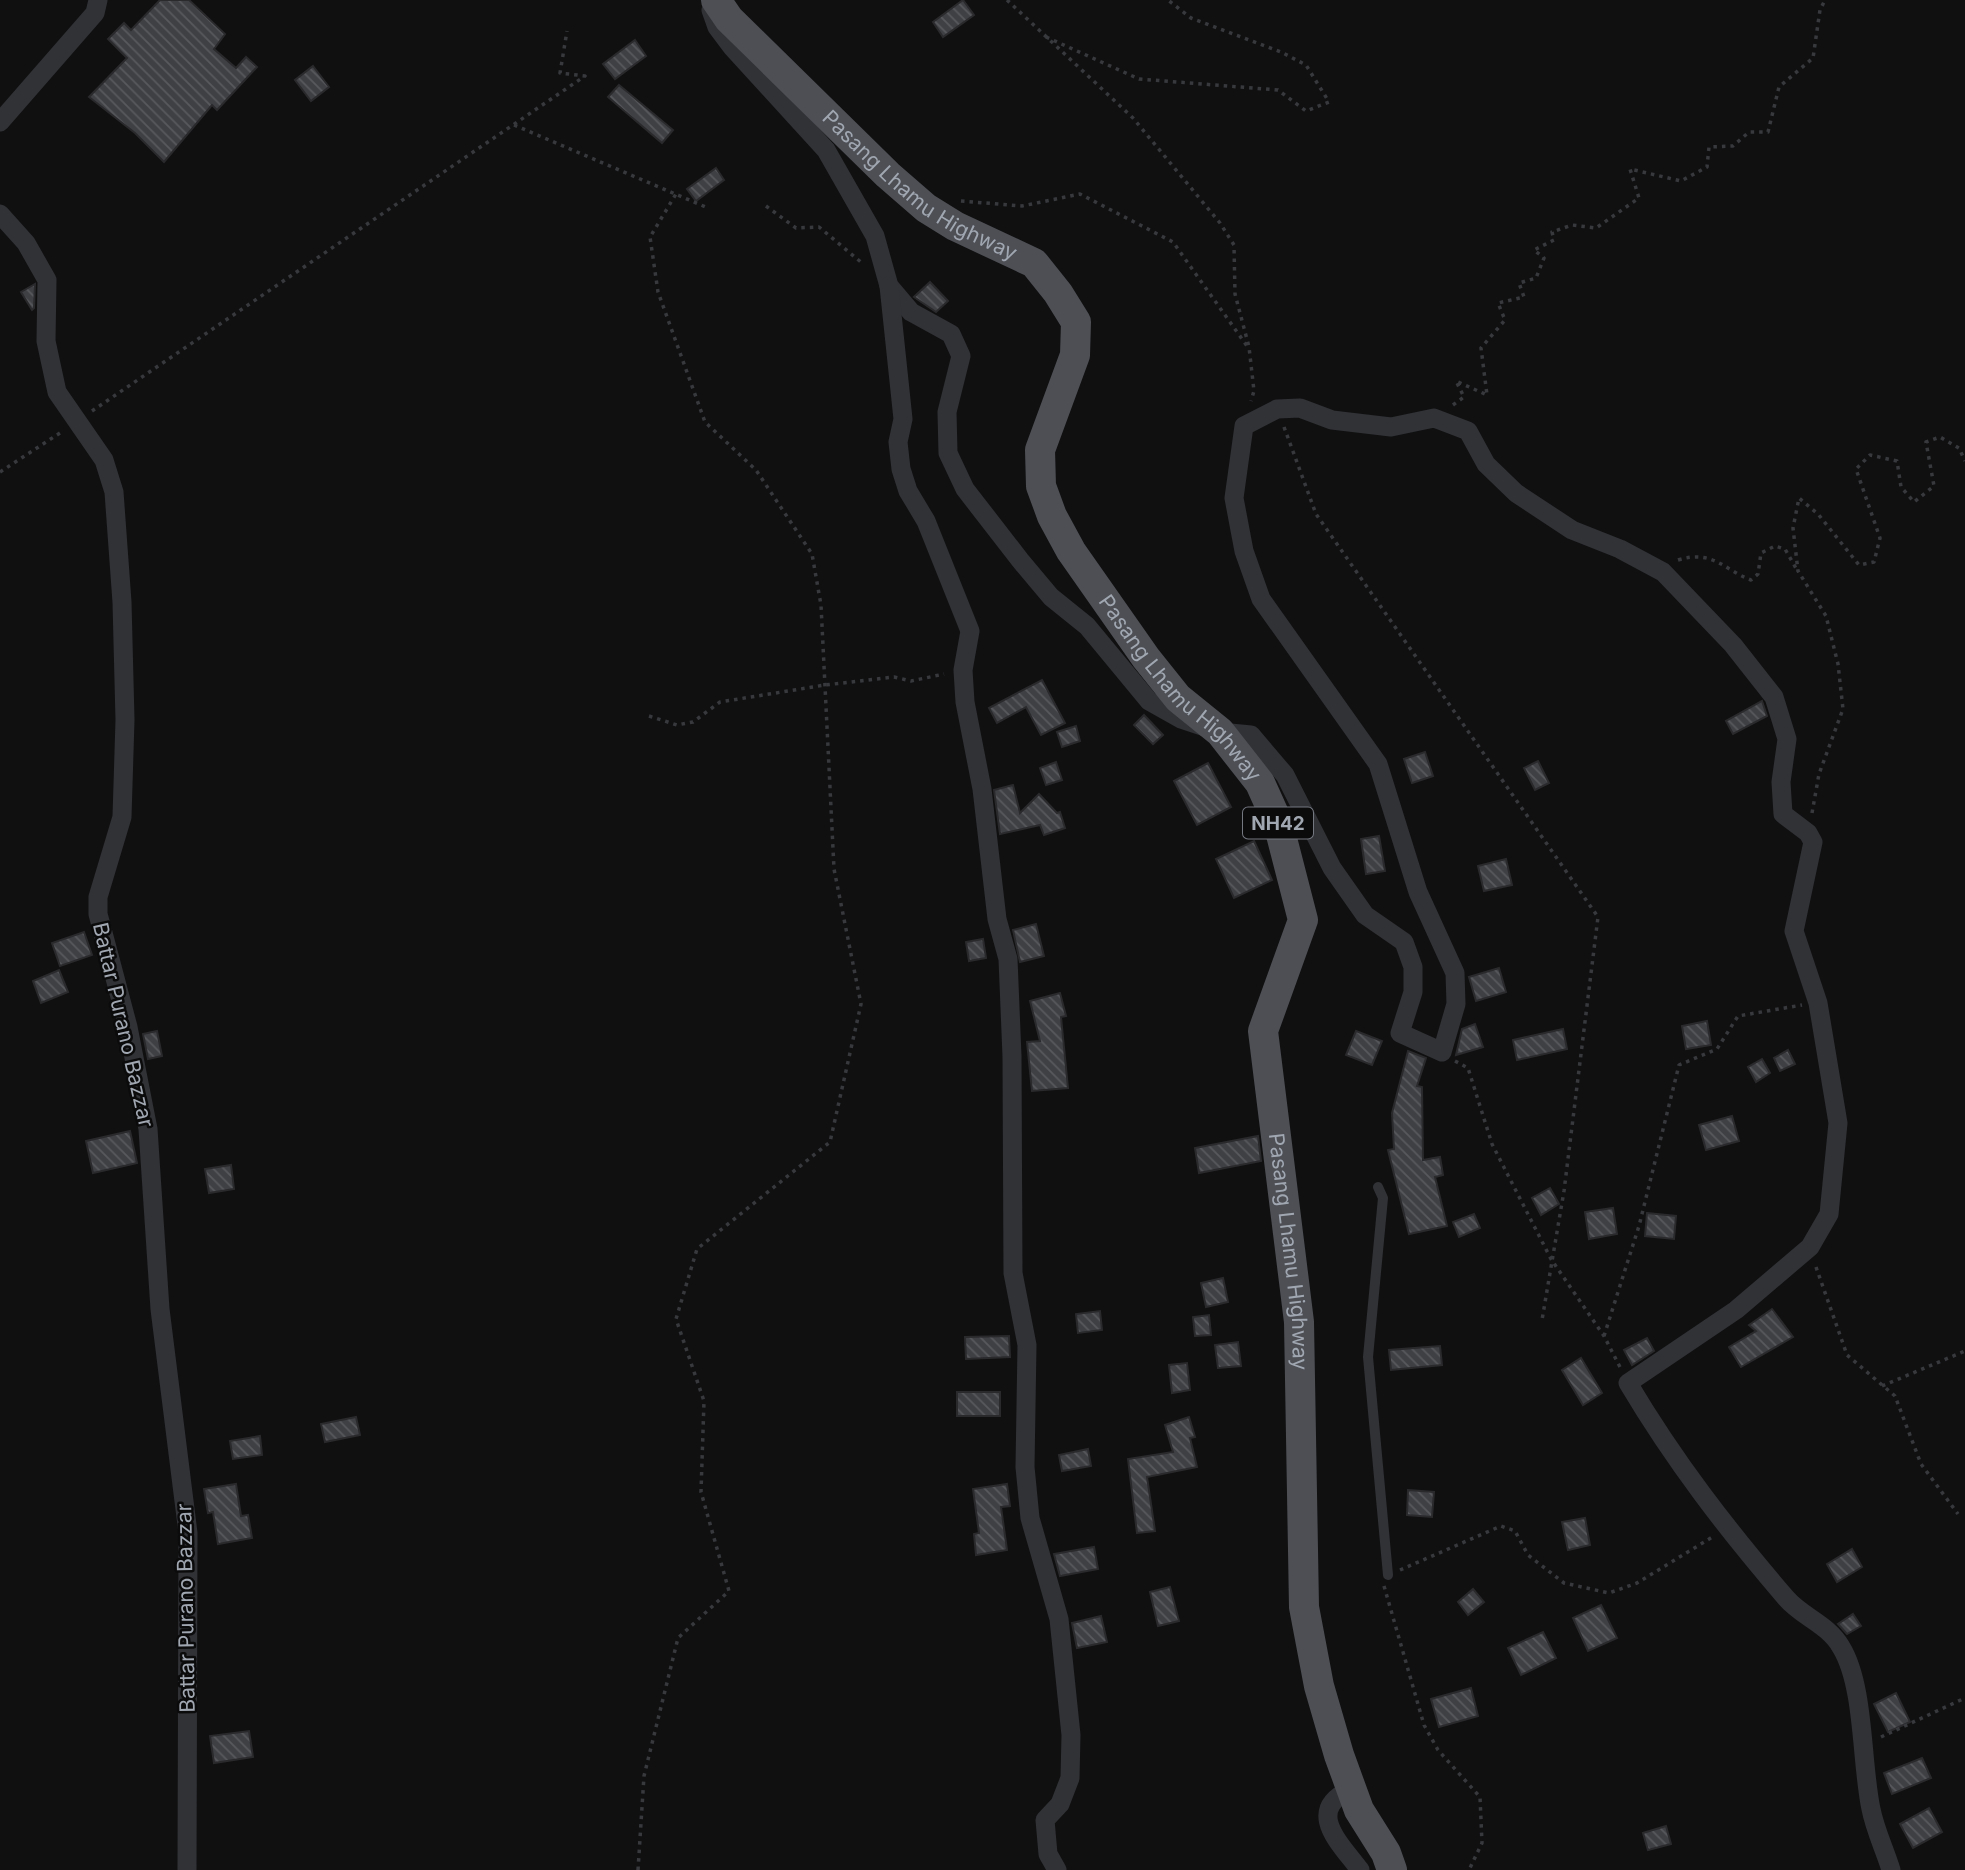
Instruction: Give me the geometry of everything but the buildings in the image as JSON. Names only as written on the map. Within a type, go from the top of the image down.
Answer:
[{"type":"main road","name":"Pasang Lhamu Highway","points":[[716,0],[729,19],[888,175],[926,208],[955,226],[1034,263],[1058,293],[1076,322],[1075,355],[1040,450],[1041,486],[1071,551],[1146,658],[1178,698],[1220,732],[1260,783],[1278,823],[1303,920],[1263,1031],[1299,1322],[1304,1608],[1319,1686],[1351,1789],[1359,1810],[1386,1853],[1392,1870]]},
{"type":"street","points":[[0,122],[95,13],[98,0]]},
{"type":"street","points":[[708,0],[717,27],[732,47],[826,150],[875,236],[889,286],[903,419],[898,442],[901,468],[908,491],[926,521],[970,631],[963,670],[997,919],[1008,959],[1012,1056],[1013,1273],[1027,1345],[1025,1467],[1030,1518],[1059,1619],[1071,1735],[1070,1778],[1060,1804],[1045,1819],[1048,1854],[1057,1870]]},
{"type":"street","name":"Battar Purano Bazzar","points":[[0,214],[26,243],[47,280],[46,341],[57,392],[104,460],[114,492],[121,588],[125,720],[122,817],[98,897],[98,915],[128,1027],[148,1129],[160,1309],[188,1533],[187,1870]]},
{"type":"street","points":[[889,286],[911,312],[951,334],[961,356],[947,412],[948,453],[965,489],[1020,560],[1051,597],[1087,626],[1149,701],[1181,719],[1220,732],[1251,735],[1285,775],[1332,868],[1365,915],[1404,942],[1413,967],[1413,992],[1400,1033],[1442,1052],[1456,1004],[1455,973],[1418,891],[1378,764],[1261,599],[1244,551],[1234,498],[1244,426],[1277,409],[1300,408],[1332,420],[1391,427],[1434,418],[1468,431],[1486,464],[1516,493],[1572,530],[1620,549],[1663,572],[1733,645],[1774,697],[1787,740],[1781,782],[1783,814],[1808,833],[1813,842],[1794,931],[1818,1003],[1838,1123],[1829,1214],[1810,1247],[1736,1310],[1628,1383],[1666,1447],[1727,1528],[1793,1606],[1824,1627],[1842,1647],[1853,1676],[1871,1810],[1891,1870]]},
{"type":"street","points":[[1351,1789],[1333,1801],[1327,1813],[1331,1831],[1360,1870]]},
{"type":"lane","points":[[1378,1187],[1383,1198],[1368,1357],[1388,1575]]},
{"type":"path","points":[[1007,0],[1133,118],[1220,223],[1234,245],[1235,294],[1249,347],[1254,391],[1244,426]]},
{"type":"path","points":[[1041,34],[1139,79],[1278,90],[1306,111],[1329,102],[1306,65],[1281,52],[1191,18],[1167,0]]},
{"type":"path","points":[[1434,418],[1464,397],[1456,381],[1487,395],[1482,348],[1505,320],[1498,303],[1524,297],[1519,283],[1535,278],[1544,258],[1535,250],[1554,240],[1552,232],[1572,225],[1596,228],[1639,198],[1630,169],[1681,181],[1707,167],[1710,147],[1733,146],[1749,132],[1768,132],[1779,87],[1813,58],[1825,0]]},
{"type":"path","points":[[0,472],[585,76],[560,73],[566,31]]},
{"type":"path","points":[[513,124],[708,208]]},
{"type":"path","points":[[638,1870],[644,1776],[678,1638],[729,1591],[701,1492],[704,1401],[676,1319],[697,1249],[830,1142],[861,1004],[834,869],[821,605],[812,554],[756,470],[705,422],[658,292],[650,237],[676,194]]},
{"type":"path","points":[[926,208],[952,200],[1022,206],[1080,194],[1173,242],[1249,347]]},
{"type":"path","points":[[766,206],[796,228],[819,227],[889,286]]},
{"type":"path","points":[[1277,409],[1316,514],[1598,917],[1564,1191],[1542,1320]]},
{"type":"path","points":[[1798,571],[1793,528],[1799,498],[1818,514],[1859,565],[1874,562],[1880,538],[1856,469],[1870,455],[1896,461],[1901,487],[1914,502],[1934,486],[1926,442],[1940,437],[1959,449],[1965,461]]},
{"type":"path","points":[[1663,572],[1671,562],[1685,558],[1706,559],[1721,562],[1751,580],[1758,574],[1761,553],[1775,546],[1785,549],[1826,616],[1838,664],[1843,709],[1819,774],[1808,833]]},
{"type":"path","points":[[649,716],[677,725],[693,722],[720,702],[894,677],[911,681],[963,670]]},
{"type":"path","points":[[1604,1335],[1639,1226],[1679,1065],[1717,1049],[1738,1016],[1818,1003]]},
{"type":"path","points":[[1442,1052],[1468,1068],[1490,1138],[1551,1259],[1604,1335],[1628,1383]]},
{"type":"path","points":[[1810,1247],[1829,1312],[1847,1355],[1895,1396],[1921,1464],[1958,1514]]},
{"type":"path","points":[[1882,1386],[1965,1351]]},
{"type":"path","points":[[1469,1870],[1482,1843],[1480,1797],[1438,1751],[1424,1725],[1383,1587],[1388,1575],[1501,1526],[1516,1531],[1528,1555],[1564,1583],[1609,1593],[1637,1583],[1727,1528]]},
{"type":"path","points":[[1862,1745],[1965,1698]]}]
